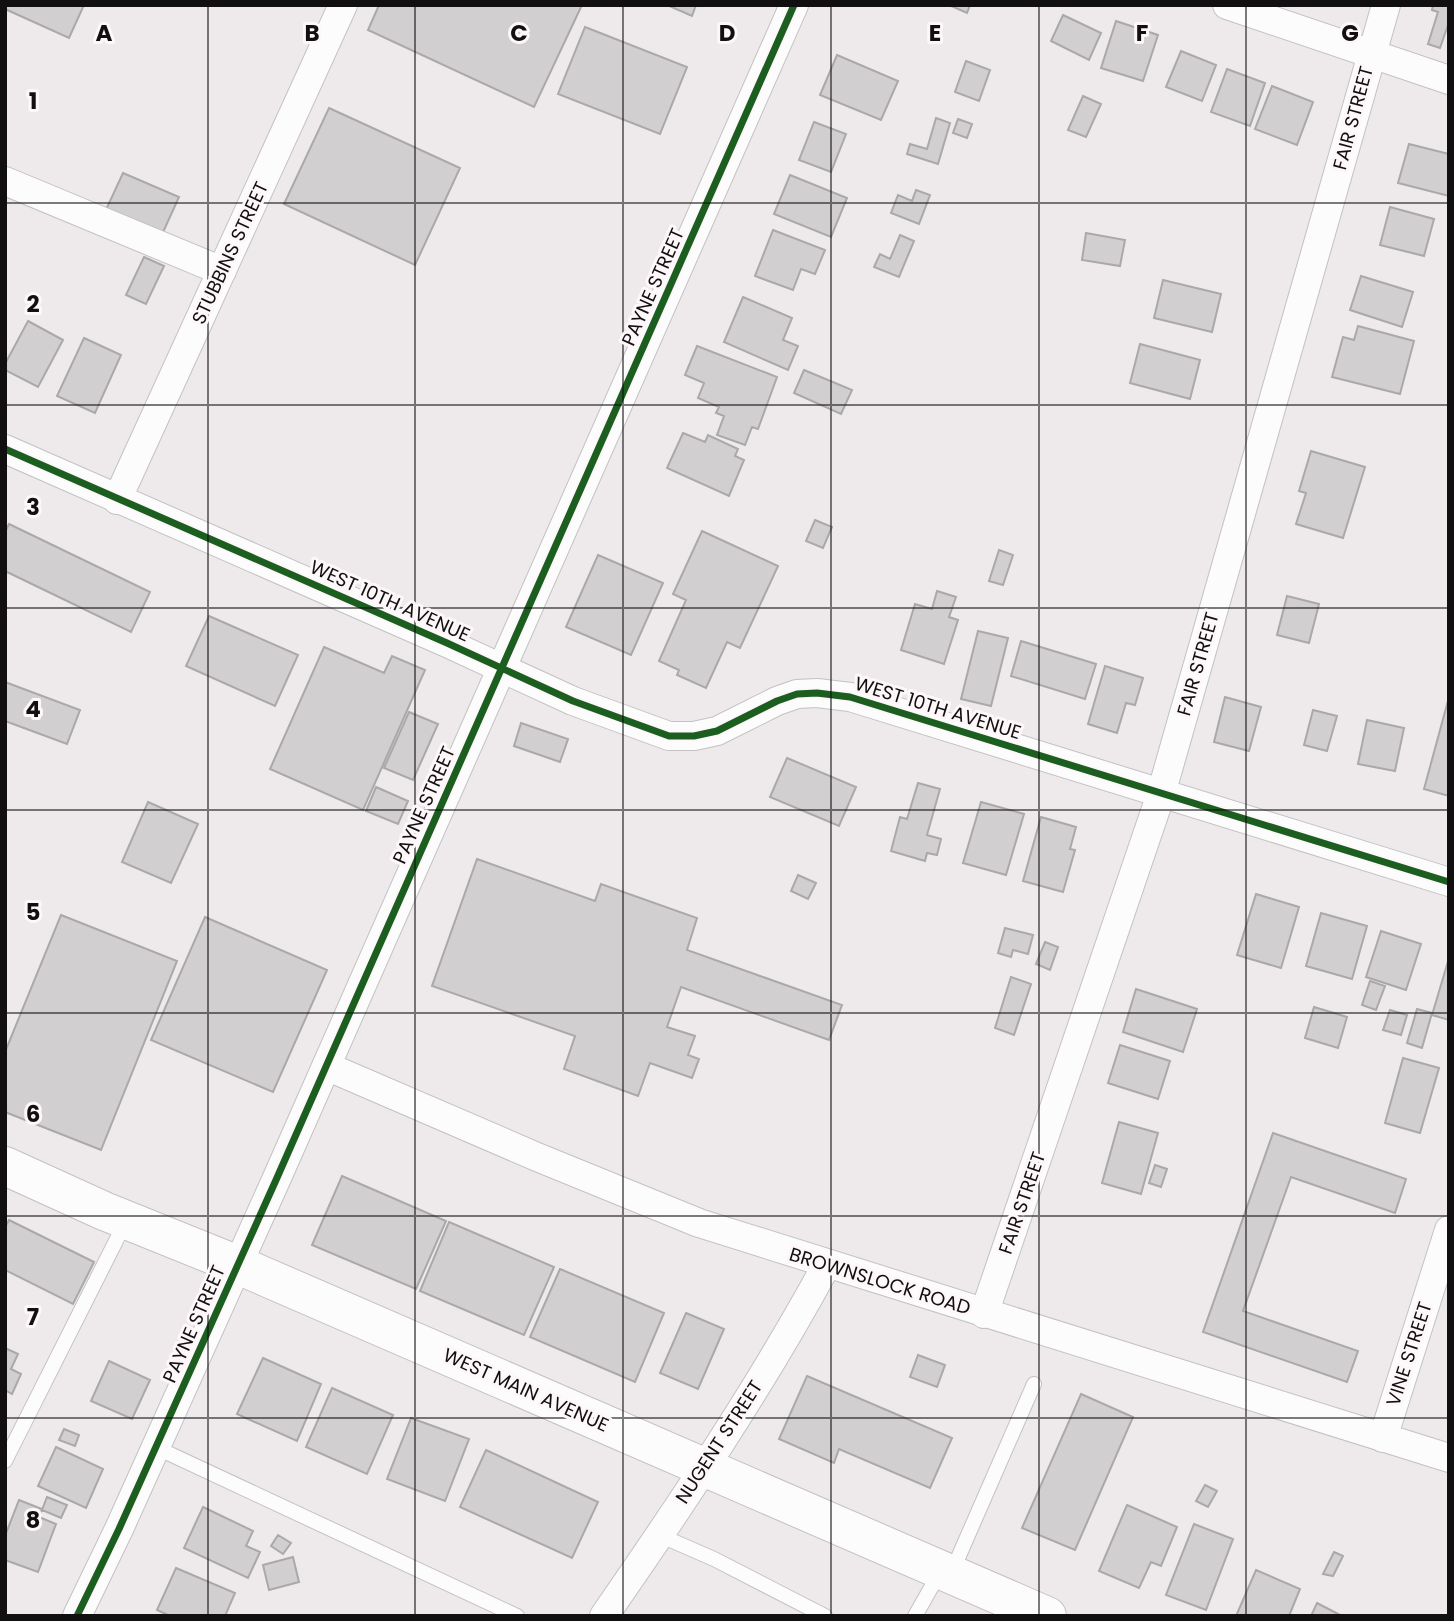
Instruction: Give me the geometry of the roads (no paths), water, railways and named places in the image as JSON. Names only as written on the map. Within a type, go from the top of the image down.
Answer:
[{"type":"street","name":"STUBBINS STREET","points":[[117,500],[343,5]]},
{"type":"street","name":"PAYNE STREET","points":[[77,1616],[119,1530],[326,1066],[794,5]]},
{"type":"street","points":[[1227,5],[1449,80]]},
{"type":"street","name":"FAIR STREET","points":[[984,1314],[1161,794],[1385,5]]},
{"type":"street","points":[[5,181],[222,271]]},
{"type":"street","name":"WEST 10TH AVENUE","points":[[5,449],[573,701],[669,736],[682,737],[718,731],[777,701],[797,694],[850,696],[1449,881]]},
{"type":"street","name":"BROWNSLOCK ROAD","points":[[326,1066],[699,1223],[1449,1458]]},
{"type":"street","name":"WEST MAIN AVENUE","points":[[5,1166],[1047,1616]]},
{"type":"street","name":"VINE STREET","points":[[1382,1438],[1449,1230]]},
{"type":"street","name":"NUGENT STREET","points":[[604,1616],[784,1341],[827,1264]]},
{"type":"lane","points":[[5,1461],[126,1220]]},
{"type":"lane","points":[[915,1616],[945,1573],[1034,1384]]},
{"type":"lane","points":[[155,1447],[517,1616]]},
{"type":"lane","points":[[659,1535],[714,1559],[825,1616]]}]
